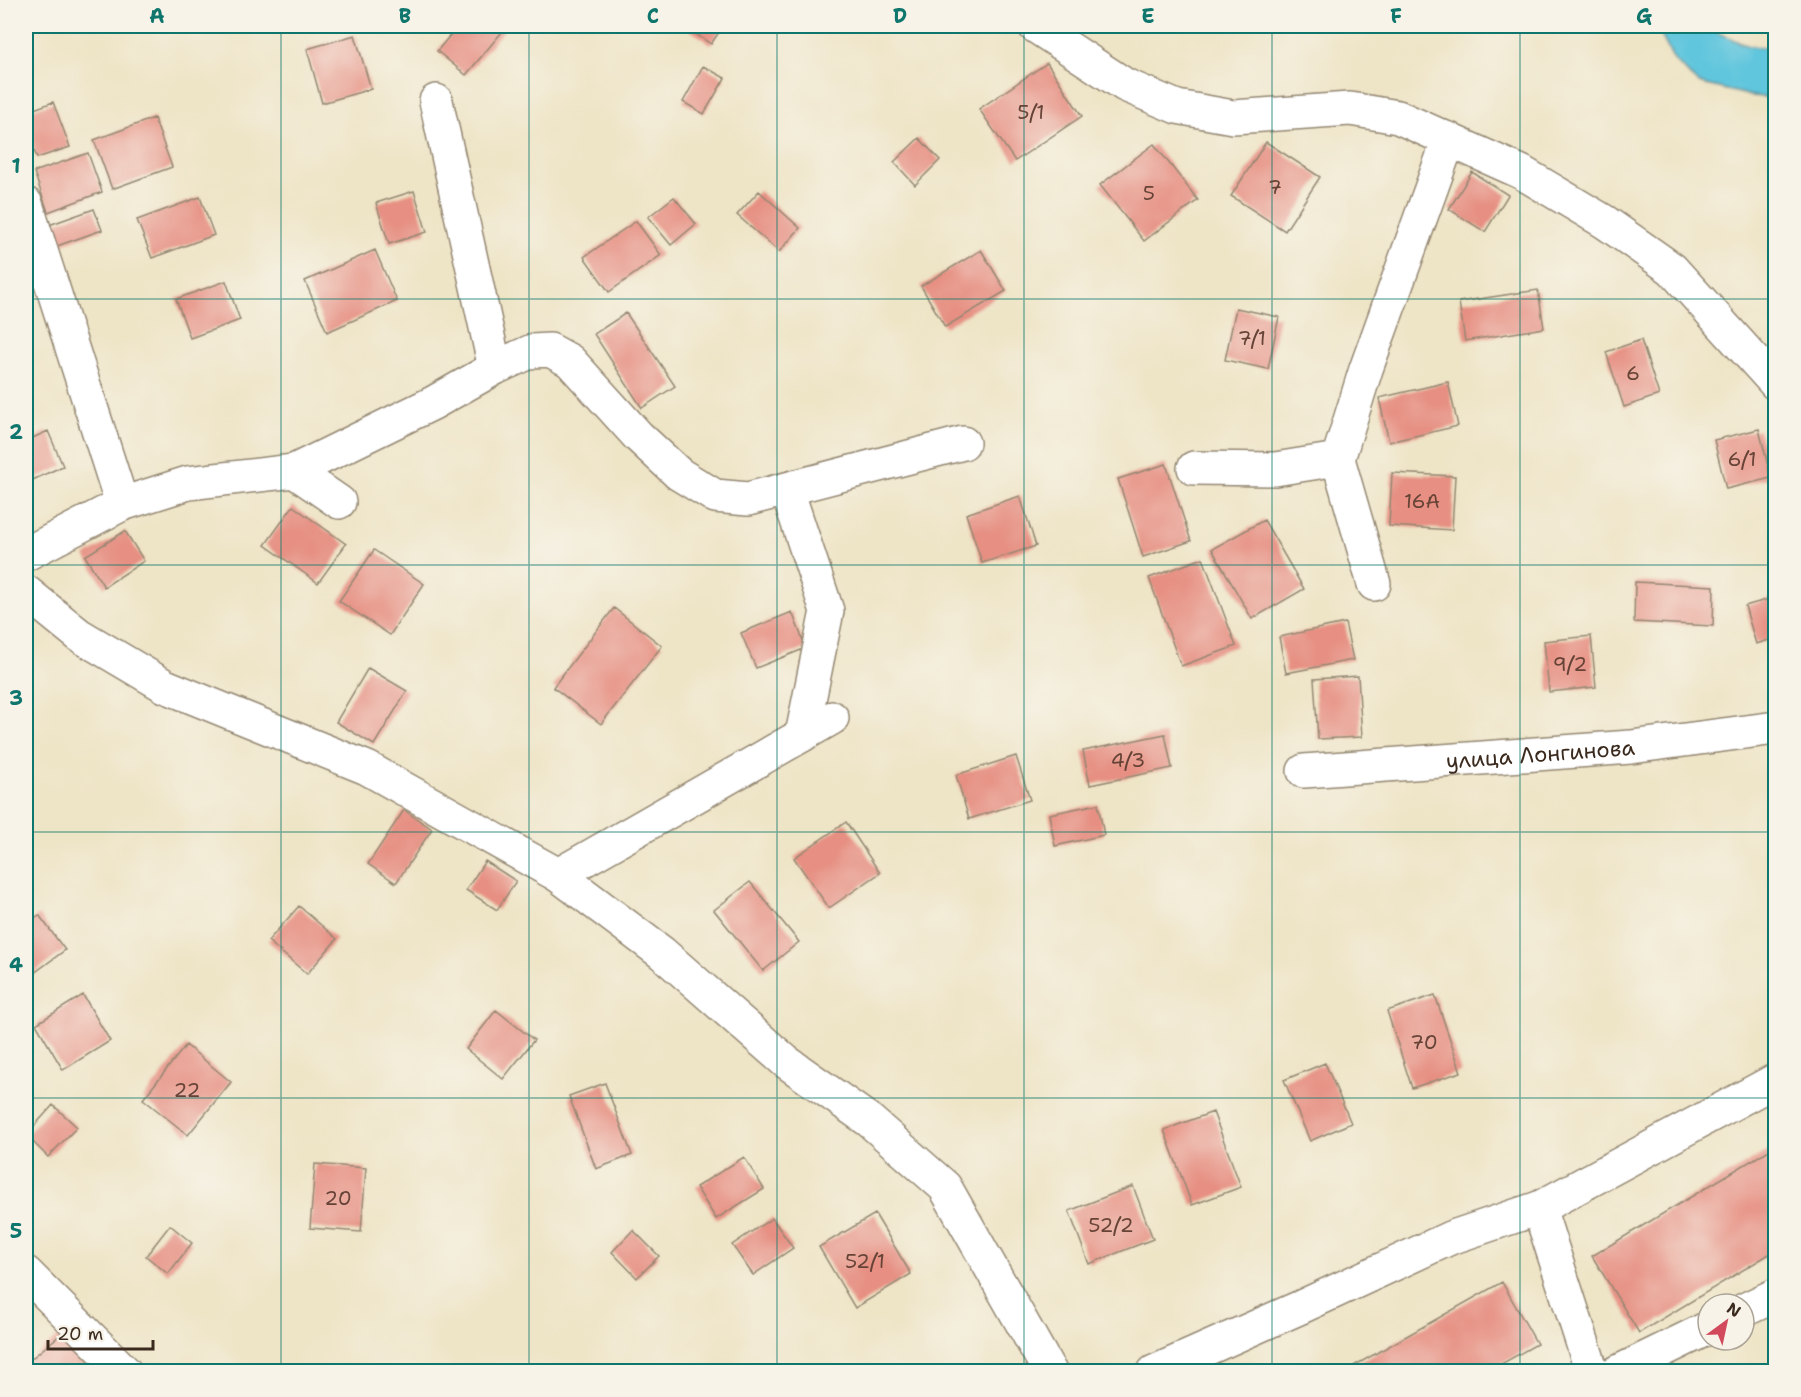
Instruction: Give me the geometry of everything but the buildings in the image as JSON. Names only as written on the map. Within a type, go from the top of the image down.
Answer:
[{"type":"street","points":[[1035,26],[1125,85],[1178,108],[1233,117],[1350,109],[1398,117],[1521,172],[1605,222],[1672,269],[1776,384]]},
{"type":"street","points":[[436,101],[495,368]]},
{"type":"street","points":[[1374,584],[1338,459],[1366,369],[1449,139]]},
{"type":"street","points":[[26,204],[123,504]]},
{"type":"street","points":[[26,554],[123,504],[188,483],[294,471],[433,403],[495,368],[532,351],[550,351],[570,361],[638,436],[679,474],[715,496],[748,499],[963,443]]},
{"type":"street","points":[[1194,468],[1275,469],[1338,459]]},
{"type":"street","points":[[294,471],[339,502]]},
{"type":"street","points":[[787,490],[827,611],[802,735]]},
{"type":"street","points":[[26,592],[80,636],[165,686],[367,768],[558,875],[662,953],[785,1060],[870,1120],[945,1186],[1050,1371]]},
{"type":"street","points":[[558,875],[832,718]]},
{"type":"street","name":"улица Лонгинова","points":[[1304,771],[1631,747],[1776,728]]},
{"type":"street","points":[[1154,1371],[1301,1307],[1450,1238],[1539,1208],[1776,1080]]},
{"type":"street","points":[[1539,1208],[1592,1371]]},
{"type":"street","points":[[26,1273],[125,1371]]},
{"type":"street","points":[[1756,1304],[1776,1295]]},
{"type":"street","points":[[1618,1371],[1696,1334]]},
{"type":"water","points":[[1677,26],[1702,26],[1748,46],[1775,48],[1775,98],[1752,96],[1698,83],[1674,60],[1659,31]]}]
